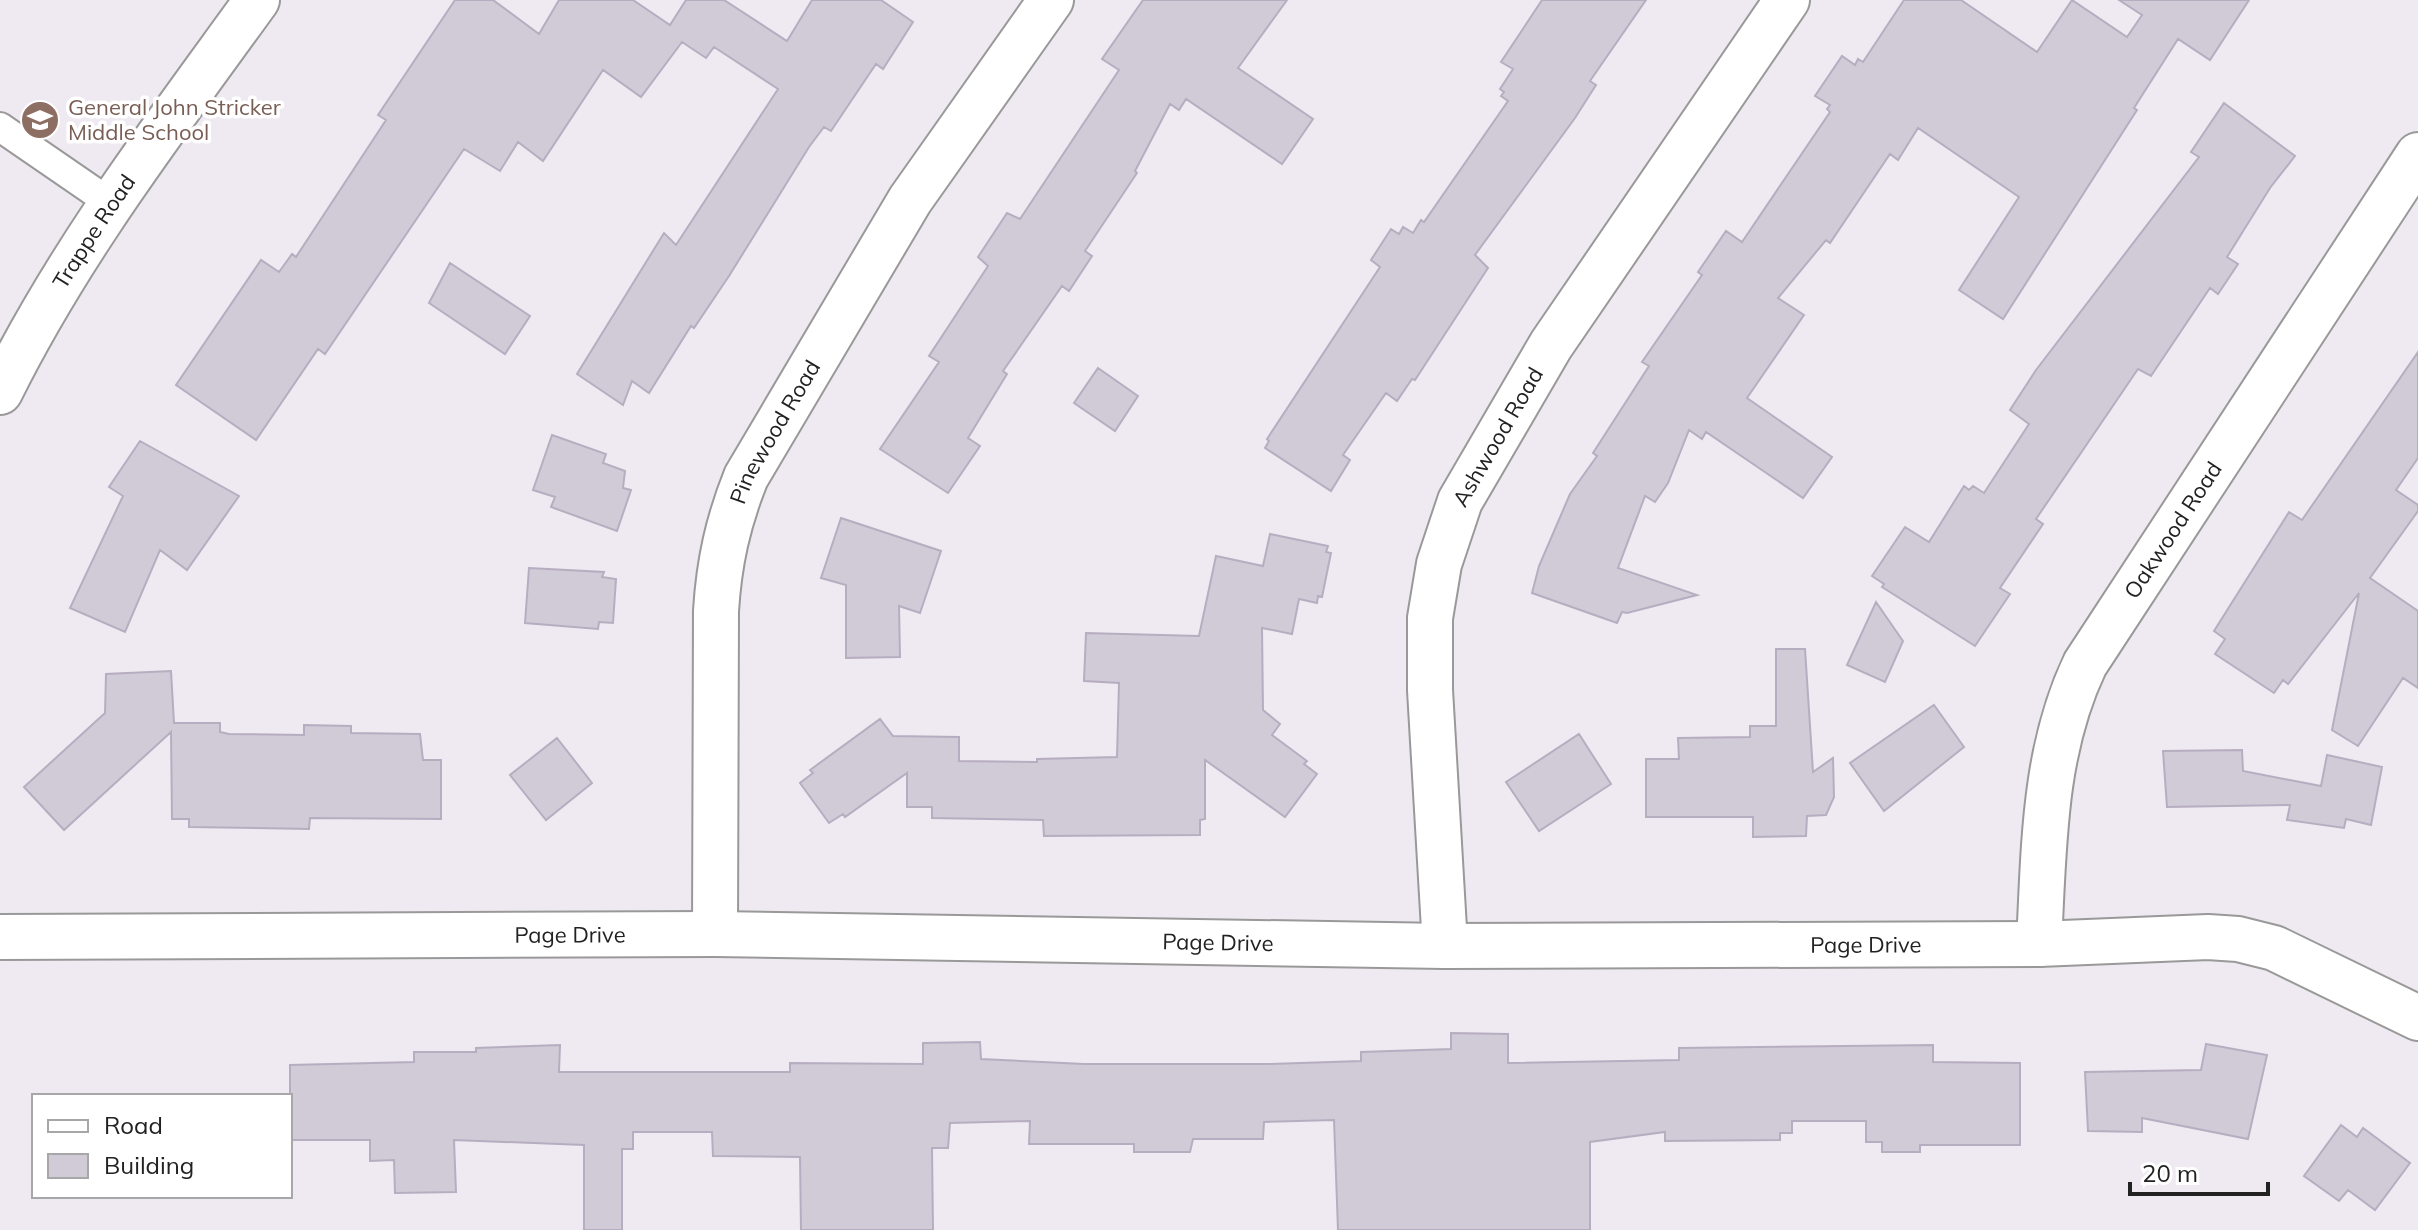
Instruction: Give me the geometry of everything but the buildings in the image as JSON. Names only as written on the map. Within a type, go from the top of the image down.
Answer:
[{"type":"street","name":"Trappe Road","points":[[0,392],[62,282],[112,204],[257,0]]},
{"type":"street","name":"Pinewood Road","points":[[715,934],[716,611],[719,568],[727,524],[754,463],[902,213],[1051,0]]},
{"type":"street","name":"Ashwood Road","points":[[1445,946],[1430,690],[1430,618],[1439,564],[1460,501],[1551,345],[1787,0]]},
{"type":"street","name":"Oakwood Road","points":[[2039,944],[2054,754],[2065,706],[2085,664],[2418,155]]},
{"type":"street","name":"Page Drive","points":[[0,937],[715,934],[1445,946],[2039,944],[2238,939],[2303,961],[2418,1018]]},
{"type":"lane","points":[[0,127],[112,204]]},
{"type":"place","name":"General John Stricker Middle School","points":[[40,120]]}]
